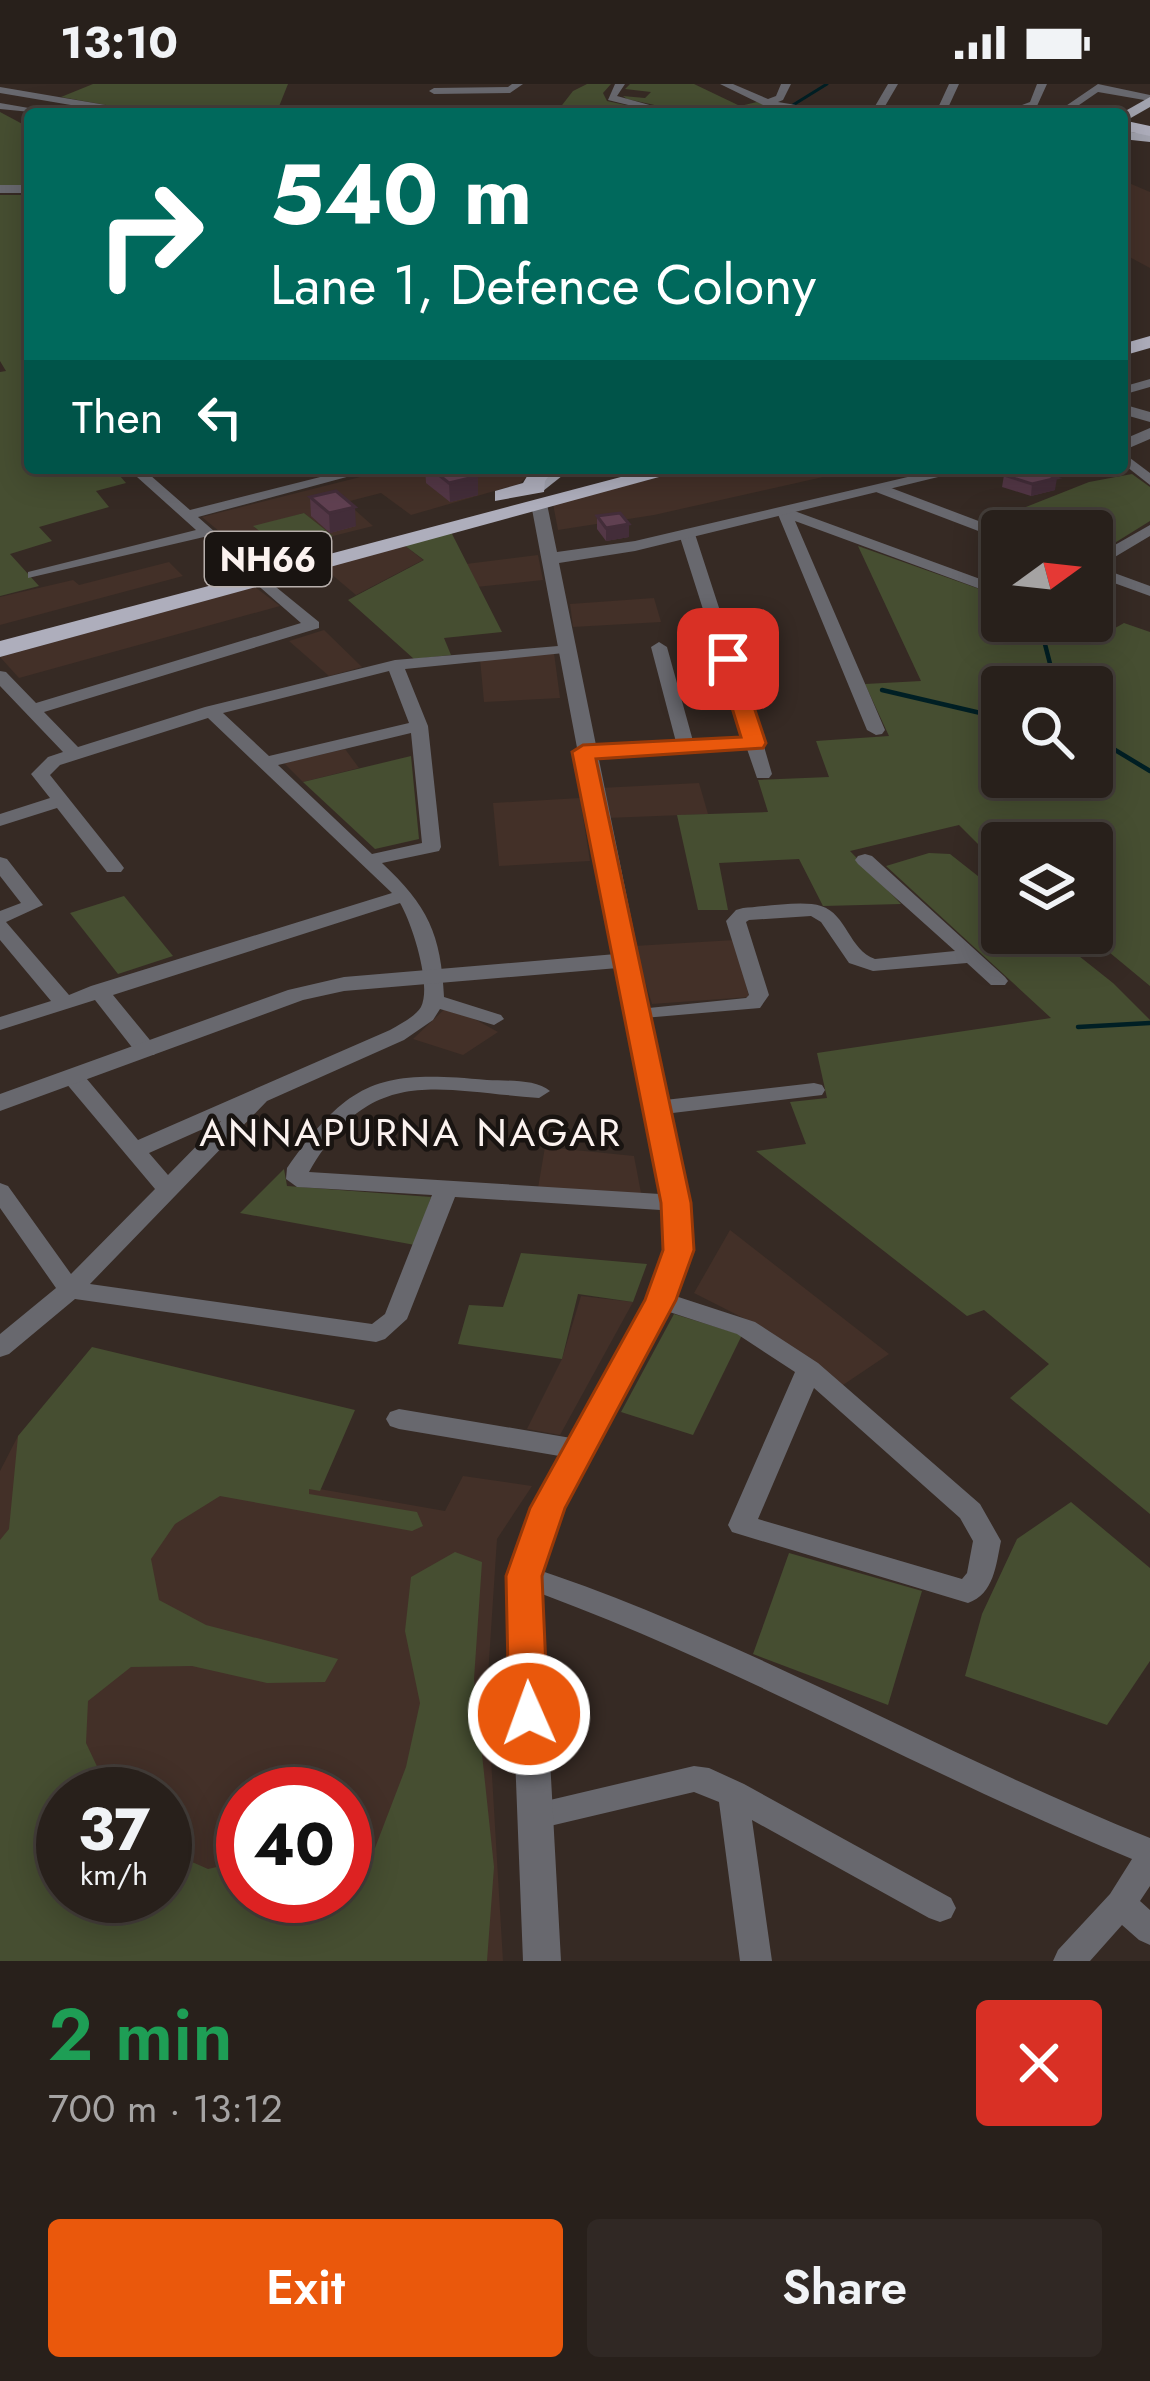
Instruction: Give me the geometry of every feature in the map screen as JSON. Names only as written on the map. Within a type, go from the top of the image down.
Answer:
[{"type":"highway","name":"NH66","points":[[0,649],[540,486],[634,474]]},
{"type":"highway","name":"NH66","points":[[0,631],[252,572]]},
{"type":"main road","points":[[1134,128],[1150,103]]},
{"type":"street","points":[[432,88],[510,90],[518,84]]},
{"type":"street","points":[[620,84],[611,98],[652,108]]},
{"type":"street","points":[[725,84],[762,108]]},
{"type":"street","points":[[765,108],[780,98],[786,84]]},
{"type":"street","points":[[986,108],[1031,106],[1042,84]]},
{"type":"street","points":[[1068,108],[1100,86],[1150,103]]},
{"type":"street","points":[[0,90],[106,108]]},
{"type":"street","points":[[32,710],[313,625],[141,474]]},
{"type":"street","points":[[309,474],[319,482]]},
{"type":"street","points":[[187,515],[350,474]]},
{"type":"street","points":[[549,559],[687,534],[942,474]]},
{"type":"street","points":[[540,486],[583,752],[676,1203],[679,1250],[661,1300],[547,1508],[524,1576],[542,1961]]},
{"type":"street","points":[[881,489],[981,528]]},
{"type":"street","points":[[784,512],[981,584]]},
{"type":"street","points":[[784,512],[876,730]]},
{"type":"street","points":[[34,575],[207,532]]},
{"type":"street","points":[[1113,554],[1148,532]]},
{"type":"street","points":[[687,534],[763,774]]},
{"type":"street","points":[[1113,578],[1150,591]]},
{"type":"street","points":[[114,868],[40,774],[73,752],[395,665],[564,647]]},
{"type":"street","points":[[659,647],[686,746]]},
{"type":"street","points":[[370,860],[432,847],[419,726],[395,665]]},
{"type":"street","points":[[0,676],[73,752]]},
{"type":"street","points":[[135,1150],[397,1035],[426,1016],[434,990],[421,921],[405,895],[211,711]]},
{"type":"street","points":[[266,763],[419,726]]},
{"type":"street","points":[[583,752],[754,743]]},
{"type":"street","points":[[0,820],[59,801]]},
{"type":"street","points":[[865,860],[998,981]]},
{"type":"street","points":[[0,863],[33,905],[0,922],[63,1002]]},
{"type":"street","points":[[0,1024],[405,895]]},
{"type":"street","points":[[639,1015],[753,1004],[760,995],[736,921],[743,914],[815,910],[828,917],[856,959],[873,965],[972,956]]},
{"type":"street","points":[[0,1103],[296,995],[344,984],[434,990],[627,960]]},
{"type":"street","points":[[98,990],[146,1050]]},
{"type":"street","points":[[434,990],[494,1019]]},
{"type":"street","points":[[73,1077],[169,1191]]},
{"type":"street","points":[[539,1091],[405,1084],[381,1088],[359,1099],[298,1168],[297,1179],[676,1203]]},
{"type":"street","points":[[656,1108],[814,1090]]},
{"type":"street","points":[[0,1348],[70,1290],[259,1096]]},
{"type":"street","points":[[3,1200],[70,1290],[376,1333],[395,1319],[446,1189]]},
{"type":"street","points":[[661,1300],[746,1328],[809,1369],[970,1511],[987,1540],[980,1577],[968,1592],[742,1525],[809,1369]]},
{"type":"street","points":[[399,1419],[577,1448]]},
{"type":"street","points":[[524,1576],[840,1710],[1150,1856],[1120,1904],[1069,1961]]},
{"type":"street","points":[[533,1817],[694,1779],[733,1793],[940,1908]]},
{"type":"street","points":[[733,1793],[756,1961]]},
{"type":"street","points":[[1120,1904],[1150,1930]]},
{"type":"shaded area","points":[[1128,183],[1150,192],[1150,268],[1128,256]]},
{"type":"shaded area","points":[[372,474],[530,474],[519,484],[411,515],[381,493],[346,502],[373,526],[333,536],[304,513],[254,527],[282,549],[250,557],[202,517]]},
{"type":"shaded area","points":[[671,474],[823,477],[654,515],[558,530],[553,504]]},
{"type":"shaded area","points":[[404,545],[423,560],[356,595],[324,568]]},
{"type":"shaded area","points":[[538,555],[543,580],[476,587],[466,564]]},
{"type":"shaded area","points":[[169,562],[183,576],[0,625],[0,597],[73,580],[79,585]]},
{"type":"shaded area","points":[[255,587],[280,606],[19,678],[0,657]]},
{"type":"shaded area","points":[[654,598],[661,622],[573,627],[570,604]]},
{"type":"shaded area","points":[[324,630],[362,667],[329,676],[289,641]]},
{"type":"shaded area","points":[[554,653],[560,698],[484,702],[480,659]]},
{"type":"shaded area","points":[[345,749],[359,768],[303,782],[284,763]]},
{"type":"shaded area","points":[[699,783],[708,814],[607,818],[600,788]]},
{"type":"shaded area","points":[[580,798],[590,861],[499,866],[493,803]]},
{"type":"shaded area","points":[[735,940],[749,997],[652,1004],[634,946]]},
{"type":"shaded area","points":[[449,1005],[498,1032],[463,1055],[413,1039]]},
{"type":"shaded area","points":[[545,1147],[634,1156],[642,1198],[538,1188]]},
{"type":"shaded area","points":[[730,1230],[889,1354],[840,1387],[769,1331],[694,1293]]},
{"type":"shaded area","points":[[581,1296],[633,1302],[560,1435],[527,1429],[562,1359]]},
{"type":"shaded area","points":[[18,1436],[445,1511],[463,1476],[532,1486],[497,1539],[487,1691],[503,1961],[0,1961],[0,1471]]},
{"type":"green space","points":[[93,84],[288,84],[278,108],[123,108],[61,97]]},
{"type":"green space","points":[[587,84],[611,84],[603,93],[607,101],[639,108],[560,108],[573,91]]},
{"type":"green space","points":[[630,84],[694,84],[740,106],[757,102],[772,108],[668,108],[627,99],[623,96],[645,98],[651,92],[625,89]]},
{"type":"green space","points":[[0,112],[24,125],[24,186],[0,187]]},
{"type":"green space","points":[[0,195],[24,195],[24,474],[118,474],[126,483],[96,491],[109,507],[39,527],[52,541],[10,554],[39,586],[0,596],[0,372],[6,371],[0,361]]},
{"type":"green space","points":[[1132,474],[1150,487],[1150,521],[1113,544],[1113,510],[1018,510],[1089,482]]},
{"type":"green space","points":[[304,513],[333,536],[282,549],[253,526]]},
{"type":"green space","points":[[451,532],[502,632],[444,638],[451,655],[414,659],[348,600],[424,560],[404,545]]},
{"type":"green space","points":[[858,546],[981,590],[981,642],[1113,642],[1113,629],[1124,623],[1150,632],[1150,986],[1111,954],[1113,822],[981,822],[981,847],[959,825],[850,851],[901,904],[823,906],[799,859],[719,863],[728,910],[698,910],[677,815],[768,812],[758,780],[829,777],[816,741],[889,736],[865,684],[921,681]]},
{"type":"green space","points":[[411,756],[419,839],[375,849],[303,782]]},
{"type":"green space","points":[[929,853],[950,854],[981,878],[981,954],[886,866]]},
{"type":"green space","points":[[124,896],[173,956],[118,974],[70,913]]},
{"type":"green space","points":[[982,954],[1076,954],[1150,1020],[1150,1514],[1010,1398],[1049,1364],[984,1310],[967,1316],[756,1151],[806,1144],[790,1102],[827,1098],[817,1053],[1051,1018]]},
{"type":"green space","points":[[284,1169],[287,1186],[431,1197],[415,1245],[240,1213]]},
{"type":"green space","points":[[521,1253],[647,1264],[633,1302],[578,1294],[562,1359],[458,1344],[469,1305],[503,1307]]},
{"type":"green space","points":[[674,1314],[742,1335],[693,1435],[621,1412]]},
{"type":"green space","points":[[92,1347],[355,1410],[320,1491],[309,1489],[309,1494],[417,1512],[423,1526],[412,1531],[220,1496],[175,1524],[151,1559],[159,1600],[206,1625],[338,1659],[325,1682],[267,1683],[192,1666],[131,1667],[88,1701],[86,1743],[97,1767],[36,1767],[36,1923],[192,1923],[192,1862],[216,1867],[216,1923],[372,1923],[372,1848],[406,1767],[420,1703],[405,1631],[411,1577],[455,1552],[482,1562],[474,1679],[494,1867],[487,1961],[0,1961],[0,1540],[9,1529],[18,1436]]},
{"type":"green space","points":[[1071,1502],[1150,1568],[1150,1661],[1107,1725],[965,1676],[982,1614],[1017,1539]]},
{"type":"green space","points":[[789,1553],[922,1591],[888,1705],[753,1654]]},
{"type":"building","points":[[438,474],[478,476],[449,483]]},
{"type":"building","points":[[1046,474],[1057,478],[1032,484],[1004,475]]},
{"type":"building","points":[[336,491],[355,507],[329,513],[310,497]]},
{"type":"building","points":[[620,513],[629,524],[606,528],[597,516]]},
{"type":"waterway","points":[[793,105],[827,84]]},
{"type":"waterway","points":[[1044,642],[1051,666]]},
{"type":"waterway","points":[[882,690],[981,713]]},
{"type":"waterway","points":[[1113,749],[1150,771]]},
{"type":"waterway","points":[[1078,1027],[1150,1023]]},
{"type":"district","name":"ANNAPURNA NAGAR","points":[[411,1132]]},
{"type":"route","points":[[529,1714],[524,1576],[547,1508],[661,1300],[679,1250],[676,1203],[583,752],[754,743],[728,659]]}]
